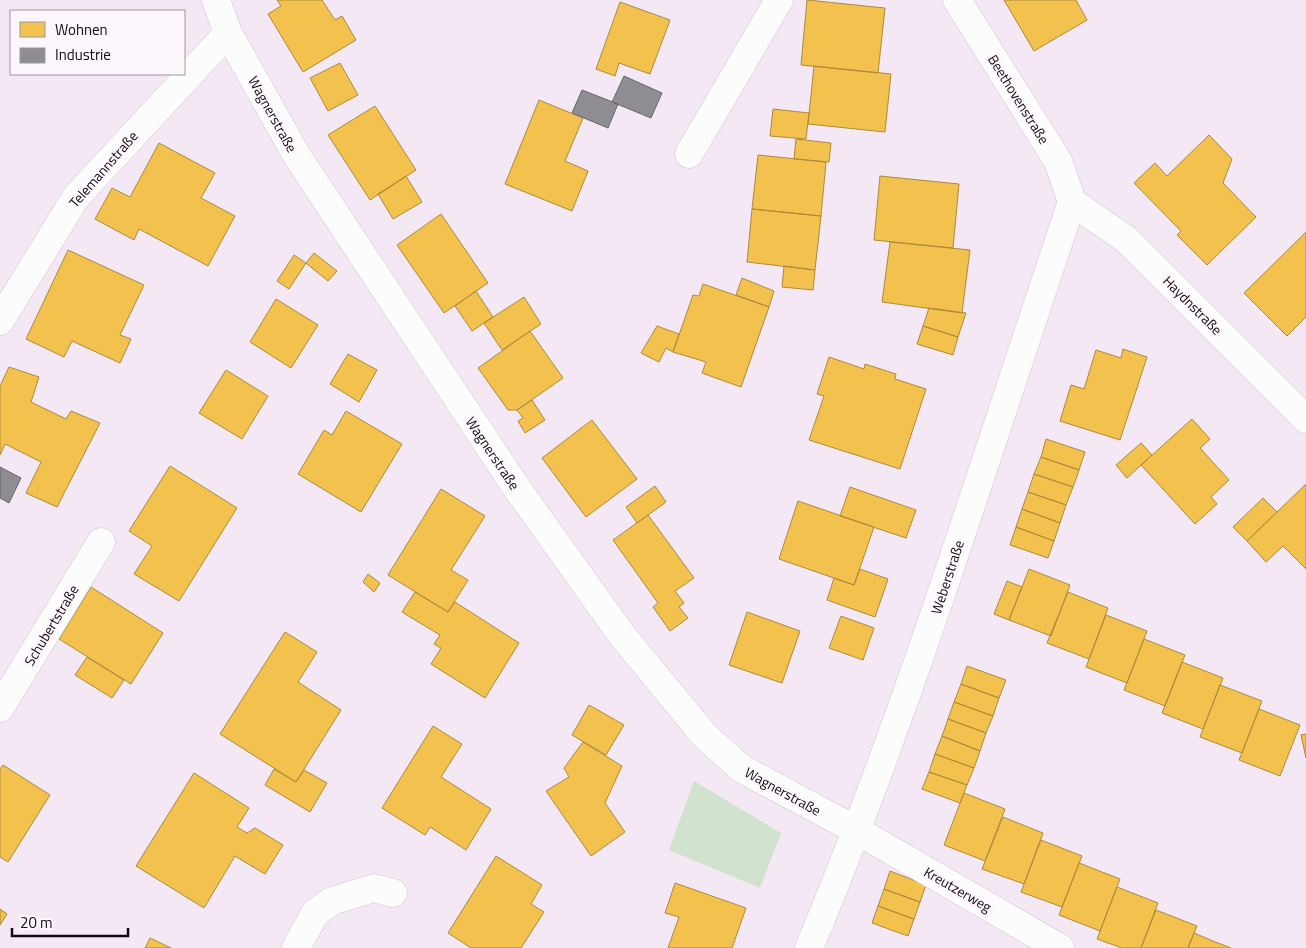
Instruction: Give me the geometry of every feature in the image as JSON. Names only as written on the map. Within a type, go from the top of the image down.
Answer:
[{"type":"street","name":"Wagnerstraße","points":[[216,0],[228,33],[297,156],[516,487],[621,634],[705,736],[742,769],[856,830]]},
{"type":"street","points":[[689,154],[779,0]]},
{"type":"street","name":"Beethovenstraße","points":[[957,0],[1058,161],[1072,202]]},
{"type":"street","name":"Telemannstraße","points":[[0,321],[76,197],[228,33]]},
{"type":"street","name":"Haydnstraße","points":[[1072,202],[1127,240],[1306,418]]},
{"type":"street","name":"Weberstraße","points":[[809,948],[840,874],[931,627],[1072,202]]},
{"type":"street","name":"Schubertstraße","points":[[0,708],[101,542]]},
{"type":"street","name":"Kreutzerweg","points":[[856,830],[1060,948]]},
{"type":"street","points":[[296,948],[315,913],[332,901],[374,888],[393,893]]},
{"type":"green space","points":[[694,781],[781,833],[760,888],[669,850]]},
{"type":"building: Wohnen","points":[[277,0],[322,0],[335,20],[342,16],[356,40],[303,72],[268,14],[281,6]]},
{"type":"building: Wohnen","points":[[807,0],[885,8],[878,73],[801,65]]},
{"type":"building: Wohnen","points":[[1004,0],[1076,0],[1087,20],[1034,51]]},
{"type":"building: Wohnen","points":[[620,2],[670,20],[650,74],[619,63],[615,76],[596,69]]},
{"type":"building: Wohnen","points":[[340,63],[358,95],[328,111],[310,78]]},
{"type":"building: Wohnen","points":[[814,66],[891,74],[885,132],[808,124]]},
{"type":"building: Wohnen","points":[[539,100],[583,118],[565,161],[588,171],[572,211],[505,184]]},
{"type":"building: Wohnen","points":[[375,106],[416,170],[370,200],[328,135]]},
{"type":"building: Wohnen","points":[[773,109],[809,113],[806,139],[770,136]]},
{"type":"building: Wohnen","points":[[1209,135],[1232,159],[1223,183],[1256,217],[1207,265],[1177,235],[1181,231],[1134,183],[1155,163],[1167,176]]},
{"type":"building: Wohnen","points":[[796,139],[831,143],[829,162],[794,159]]},
{"type":"building: Wohnen","points":[[159,143],[215,173],[201,198],[235,216],[208,266],[139,229],[134,240],[95,219],[112,188],[130,197]]},
{"type":"building: Wohnen","points":[[758,155],[826,162],[821,216],[752,209]]},
{"type":"building: Wohnen","points":[[406,176],[422,202],[393,219],[378,194]]},
{"type":"building: Wohnen","points":[[880,176],[959,184],[953,248],[874,240]]},
{"type":"building: Wohnen","points":[[752,209],[821,216],[815,270],[747,262]]},
{"type":"building: Wohnen","points":[[441,214],[488,283],[444,313],[397,245]]},
{"type":"building: Wohnen","points":[[1306,232],[1306,317],[1287,336],[1244,293]]},
{"type":"building: Wohnen","points":[[890,242],[970,250],[962,313],[882,302]]},
{"type":"building: Wohnen","points":[[68,250],[144,285],[120,335],[131,339],[120,363],[72,341],[64,357],[26,339]]},
{"type":"building: Wohnen","points":[[314,253],[337,271],[328,281],[306,263]]},
{"type":"building: Wohnen","points":[[294,255],[306,263],[289,289],[277,281]]},
{"type":"building: Wohnen","points":[[784,266],[815,270],[813,290],[782,287]]},
{"type":"building: Wohnen","points":[[742,278],[774,291],[769,307],[736,295]]},
{"type":"building: Wohnen","points":[[703,284],[769,307],[741,387],[702,373],[706,362],[673,352],[693,295],[699,296]]},
{"type":"building: Wohnen","points":[[476,291],[493,317],[472,331],[455,306]]},
{"type":"building: Wohnen","points":[[524,297],[541,324],[502,350],[484,323]]},
{"type":"building: Wohnen","points":[[276,299],[318,325],[291,368],[250,342]]},
{"type":"building: Wohnen","points":[[929,308],[966,313],[958,337],[923,326]]},
{"type":"building: Wohnen","points":[[657,326],[679,334],[673,352],[666,348],[659,362],[641,353]]},
{"type":"building: Wohnen","points":[[923,326],[958,337],[953,355],[917,344]]},
{"type":"building: Wohnen","points":[[530,331],[563,378],[517,410],[508,410],[478,368]]},
{"type":"building: Wohnen","points":[[1123,349],[1147,357],[1120,440],[1060,421],[1071,385],[1084,389],[1096,350],[1121,358]]},
{"type":"building: Wohnen","points":[[348,354],[377,370],[359,402],[330,384]]},
{"type":"building: Wohnen","points":[[829,357],[864,369],[865,364],[896,374],[895,379],[926,389],[900,469],[809,440],[824,396],[817,394]]},
{"type":"building: Wohnen","points":[[9,367],[39,377],[31,402],[66,419],[71,411],[100,423],[57,507],[26,493],[41,462],[5,444],[0,455],[0,386]]},
{"type":"building: Wohnen","points":[[226,370],[268,396],[242,439],[199,413]]},
{"type":"building: Wohnen","points":[[532,400],[545,420],[525,433],[518,421],[523,418],[517,410]]},
{"type":"building: Wohnen","points":[[346,411],[402,444],[361,512],[298,474],[324,430],[332,435]]},
{"type":"building: Wohnen","points":[[1192,419],[1210,439],[1200,448],[1229,480],[1211,497],[1217,504],[1195,524],[1141,465]]},
{"type":"building: Wohnen","points":[[592,420],[637,479],[586,517],[542,458]]},
{"type":"building: Wohnen","points":[[1046,439],[1085,452],[1079,470],[1041,457]]},
{"type":"building: Wohnen","points":[[1141,443],[1152,455],[1127,478],[1116,465]]},
{"type":"building: Wohnen","points":[[1041,457],[1079,470],[1073,487],[1034,474]]},
{"type":"building: Wohnen","points":[[170,466],[237,508],[179,601],[134,574],[152,546],[129,531]]},
{"type":"building: Wohnen","points":[[1034,474],[1073,487],[1066,505],[1028,492]]},
{"type":"building: Wohnen","points":[[1306,484],[1306,569],[1283,546],[1266,562],[1247,541]]},
{"type":"building: Wohnen","points":[[655,486],[666,502],[637,523],[626,507]]},
{"type":"building: Wohnen","points":[[850,487],[916,510],[906,538],[840,516]]},
{"type":"building: Wohnen","points":[[441,489],[485,516],[451,570],[468,580],[448,612],[388,575]]},
{"type":"building: Wohnen","points":[[1028,492],[1066,505],[1060,523],[1022,509]]},
{"type":"building: Wohnen","points":[[1263,498],[1277,512],[1247,541],[1233,527]]},
{"type":"building: Wohnen","points":[[798,501],[874,527],[854,585],[779,559]]},
{"type":"building: Wohnen","points":[[1022,509],[1060,523],[1054,541],[1016,527]]},
{"type":"building: Wohnen","points":[[648,515],[694,578],[675,591],[684,603],[679,607],[688,618],[670,631],[653,607],[658,603],[613,540]]},
{"type":"building: Wohnen","points":[[1016,527],[1054,541],[1048,558],[1010,545]]},
{"type":"building: Wohnen","points":[[860,569],[888,579],[875,617],[827,600],[834,578],[854,585]]},
{"type":"building: Wohnen","points":[[1029,569],[1070,585],[1051,636],[1009,620]]},
{"type":"building: Wohnen","points":[[368,574],[380,583],[374,592],[363,582]]},
{"type":"building: Wohnen","points":[[1007,581],[1022,587],[1009,620],[994,614]]},
{"type":"building: Wohnen","points":[[91,587],[163,633],[131,684],[59,639]]},
{"type":"building: Wohnen","points":[[415,592],[448,612],[455,602],[519,643],[485,698],[431,664],[441,648],[434,644],[440,635],[402,612]]},
{"type":"building: Wohnen","points":[[1068,592],[1108,608],[1089,659],[1047,643]]},
{"type":"building: Wohnen","points":[[747,612],[800,631],[782,683],[729,665]]},
{"type":"building: Wohnen","points":[[1106,615],[1147,631],[1127,683],[1086,667]]},
{"type":"building: Wohnen","points":[[841,616],[874,628],[863,660],[829,648]]},
{"type":"building: Wohnen","points":[[285,632],[317,652],[298,682],[341,710],[296,782],[220,734]]},
{"type":"building: Wohnen","points":[[1144,639],[1185,655],[1165,706],[1124,690]]},
{"type":"building: Wohnen","points":[[87,657],[124,680],[112,698],[75,675]]},
{"type":"building: Wohnen","points":[[1182,662],[1223,678],[1203,729],[1162,713]]},
{"type":"building: Wohnen","points":[[967,666],[1006,680],[999,698],[961,684]]},
{"type":"building: Wohnen","points":[[961,684],[999,698],[993,716],[954,702]]},
{"type":"building: Wohnen","points":[[1220,685],[1262,701],[1242,753],[1200,737]]},
{"type":"building: Wohnen","points":[[954,702],[993,716],[986,733],[948,719]]},
{"type":"building: Wohnen","points":[[589,705],[624,725],[606,755],[572,735]]},
{"type":"building: Wohnen","points":[[1259,709],[1300,725],[1280,776],[1239,760]]},
{"type":"building: Wohnen","points":[[948,719],[986,733],[980,751],[942,736]]},
{"type":"building: Wohnen","points":[[433,726],[462,744],[441,777],[491,809],[466,850],[430,827],[425,835],[382,808]]},
{"type":"building: Wohnen","points":[[1306,734],[1306,758],[1301,735]]},
{"type":"building: Wohnen","points":[[942,736],[980,751],[974,768],[935,754]]},
{"type":"building: Wohnen","points":[[583,742],[622,766],[605,803],[625,832],[591,856],[546,791],[569,777],[564,768]]},
{"type":"building: Wohnen","points":[[935,754],[974,768],[967,785],[929,772]]},
{"type":"building: Wohnen","points":[[3,765],[50,795],[8,862],[0,857],[0,769]]},
{"type":"building: Wohnen","points":[[274,769],[296,782],[304,770],[327,783],[310,812],[265,785]]},
{"type":"building: Wohnen","points":[[929,772],[967,785],[960,803],[922,789]]},
{"type":"building: Wohnen","points":[[194,773],[249,808],[237,827],[247,833],[255,828],[283,845],[265,874],[235,856],[204,908],[136,866]]},
{"type":"building: Wohnen","points":[[964,793],[1005,809],[985,861],[944,845]]},
{"type":"building: Wohnen","points":[[1003,817],[1043,833],[1024,884],[982,869]]},
{"type":"building: Wohnen","points":[[1041,840],[1082,856],[1062,907],[1021,892]]},
{"type":"building: Wohnen","points":[[496,856],[542,885],[531,904],[544,912],[521,948],[471,948],[448,933]]},
{"type":"building: Wohnen","points":[[1079,863],[1120,879],[1100,931],[1059,915]]},
{"type":"building: Wohnen","points":[[890,871],[926,885],[920,902],[884,889]]},
{"type":"building: Wohnen","points":[[675,883],[746,908],[732,948],[668,948],[679,917],[665,913]]},
{"type":"building: Wohnen","points":[[1117,887],[1158,903],[1141,948],[1122,948],[1097,939]]},
{"type":"building: Wohnen","points":[[884,889],[920,902],[914,919],[878,906]]},
{"type":"building: Wohnen","points":[[878,906],[914,919],[908,936],[872,923]]},
{"type":"building: Wohnen","points":[[0,909],[7,914],[0,925]]},
{"type":"building: Wohnen","points":[[1156,910],[1197,926],[1188,948],[1141,948]]},
{"type":"building: Wohnen","points":[[1194,933],[1213,941],[1231,948],[1188,948]]},
{"type":"building: Wohnen","points":[[150,938],[171,948],[145,948]]},
{"type":"building: Industrie","points":[[624,76],[662,93],[651,118],[612,102]]},
{"type":"building: Industrie","points":[[582,90],[618,104],[608,128],[572,113]]},
{"type":"building: Industrie","points":[[0,467],[21,478],[9,503],[0,498]]}]
